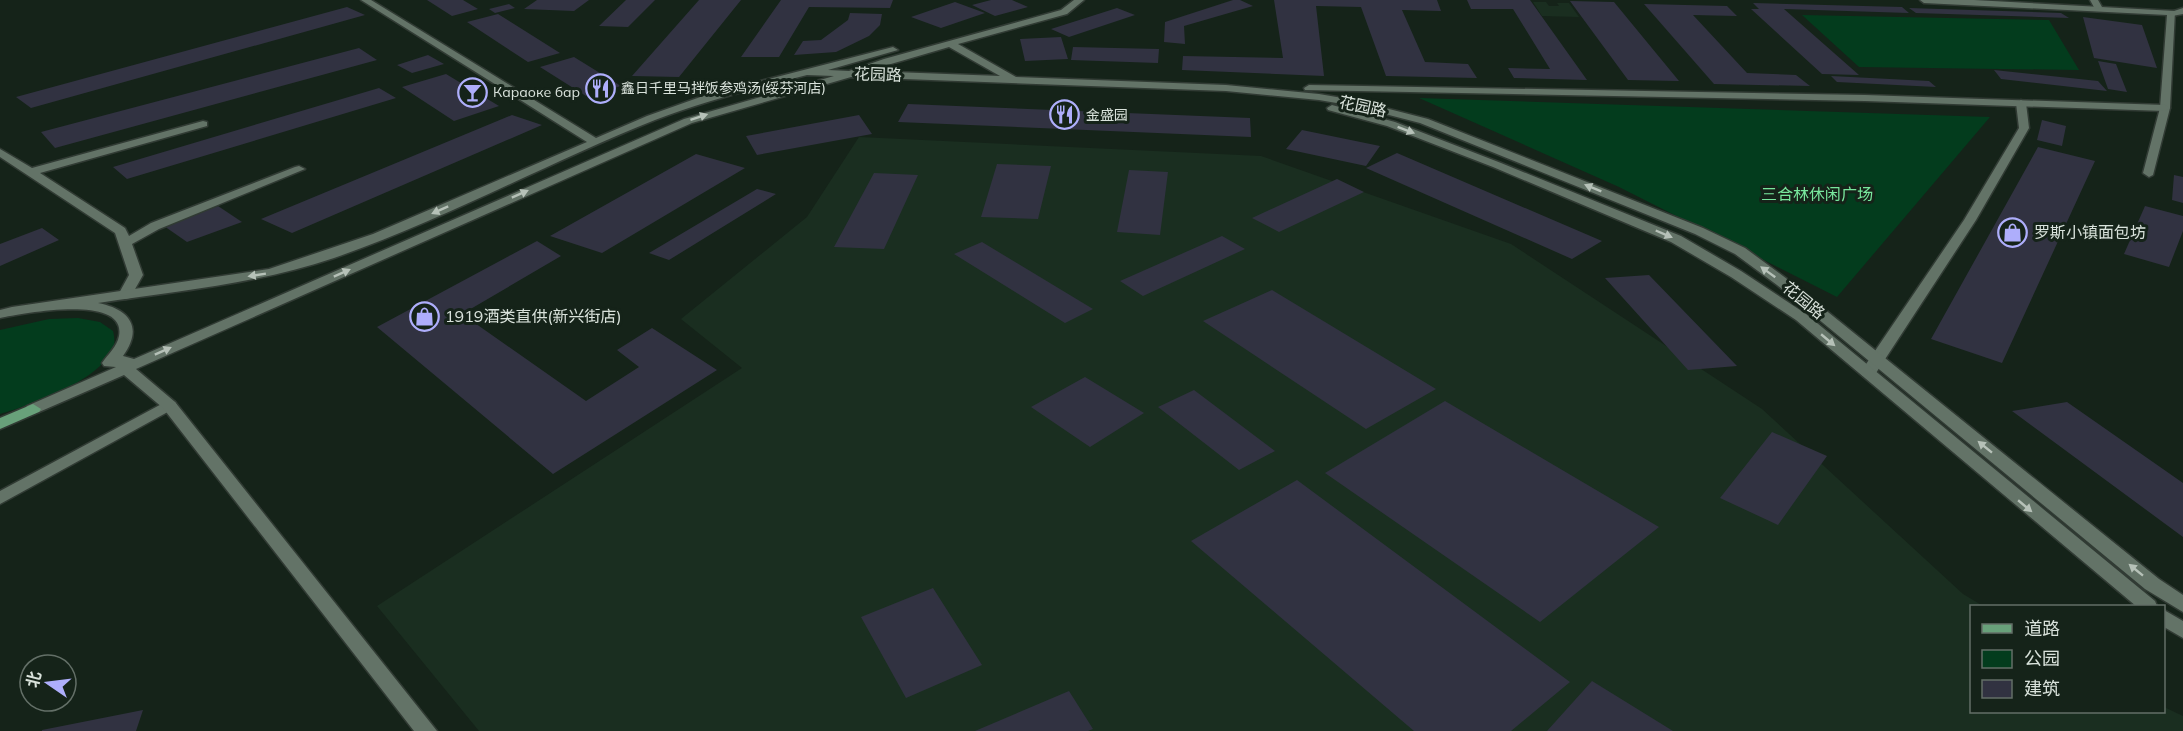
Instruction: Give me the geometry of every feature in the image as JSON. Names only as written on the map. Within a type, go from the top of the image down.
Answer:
[{"type":"main road","points":[[365,0],[595,142]]},
{"type":"main road","points":[[4,313],[271,273],[378,237],[595,142],[710,97],[1080,0]]},
{"type":"main road","points":[[0,422],[33,409],[124,363],[655,135],[730,108],[1064,12],[1080,0]]},
{"type":"main road","points":[[1924,0],[2096,4],[2178,12],[2165,108],[2150,172]]},
{"type":"main road","points":[[951,44],[1015,80]]},
{"type":"main road","name":"花园路","points":[[807,72],[1258,90],[1354,103],[1424,121],[1699,231],[1748,257],[2152,584],[2183,605]]},
{"type":"main road","name":"花园路","points":[[807,72],[829,81],[1226,95],[1329,107],[1391,124],[1676,239],[1736,274],[1801,317],[2147,605]]},
{"type":"main road","points":[[1258,90],[1313,87],[2165,108]]},
{"type":"main road","points":[[1868,374],[1970,220],[2024,128],[2021,103]]},
{"type":"main road","points":[[31,172],[203,124]]},
{"type":"main road","points":[[0,152],[121,231],[127,242],[136,275],[125,295]]},
{"type":"main road","points":[[127,242],[155,226],[299,169]]},
{"type":"main road","points":[[57,305],[96,306],[120,317],[126,325],[127,334],[124,363]]},
{"type":"main road","points":[[124,363],[169,405],[426,731]]},
{"type":"main road","points":[[0,498],[169,405]]},
{"type":"main road","points":[[2165,618],[2183,631]]},
{"type":"shaded area","points":[[1533,2],[1546,2],[1549,6],[1569,3],[1579,17],[1542,16]]},
{"type":"shaded area","points":[[859,137],[1261,156],[1511,244],[1762,409],[1963,594],[1981,605],[1970,605],[1970,713],[2165,713],[2165,707],[2183,716],[2183,731],[479,731],[377,606],[742,368],[681,319],[807,217]]},
{"type":"green space","points":[[1802,15],[2049,20],[2079,70],[1859,67]]},
{"type":"green space","name":"三合林休闲广场","points":[[1419,98],[1990,117],[1837,297],[1619,187]]},
{"type":"green space","points":[[78,318],[100,322],[113,331],[114,345],[108,358],[82,380],[65,389],[0,414],[0,330],[49,319]]},
{"type":"building","points":[[427,0],[463,0],[478,9],[452,16]]},
{"type":"building","points":[[537,0],[589,0],[574,11],[524,9]]},
{"type":"building","points":[[626,0],[655,0],[628,27],[599,26]]},
{"type":"building","points":[[699,0],[741,0],[679,77],[632,76]]},
{"type":"building","points":[[781,0],[893,0],[890,8],[809,7],[779,57],[741,57]]},
{"type":"building","points":[[991,0],[1012,0],[1028,7],[995,16],[972,5]]},
{"type":"building","points":[[1233,0],[1240,0],[1253,6],[1184,26],[1185,44],[1164,42],[1165,22]]},
{"type":"building","points":[[1274,0],[1437,0],[1441,11],[1402,10],[1425,62],[1468,64],[1477,78],[1386,76],[1361,7],[1316,6],[1324,76],[1182,70],[1183,56],[1283,58]]},
{"type":"building","points":[[1467,0],[1530,0],[1587,80],[1514,78],[1508,68],[1550,69],[1513,9],[1471,9]]},
{"type":"building","points":[[1570,1],[1614,2],[1679,81],[1628,80]]},
{"type":"building","points":[[955,2],[985,13],[941,28],[911,17]]},
{"type":"building","points":[[1753,3],[1902,7],[1909,13],[1784,9],[1859,75],[1822,74],[1751,9],[1759,9]]},
{"type":"building","points":[[509,4],[515,8],[495,13],[489,9]]},
{"type":"building","points":[[1644,4],[1727,6],[1737,16],[1693,15],[1747,73],[1796,75],[1810,86],[1714,84]]},
{"type":"building","points":[[347,7],[365,15],[31,108],[16,97]]},
{"type":"building","points":[[1117,8],[1135,15],[1069,37],[1051,29]]},
{"type":"building","points":[[1909,8],[2061,13],[2069,18],[1916,13]]},
{"type":"building","points":[[850,13],[882,14],[880,25],[869,36],[836,52],[794,55],[803,41],[821,40],[848,20]]},
{"type":"building","points":[[498,14],[560,53],[528,62],[467,22]]},
{"type":"building","points":[[2083,17],[2142,25],[2157,68],[2094,58]]},
{"type":"building","points":[[1061,37],[1068,59],[1025,61],[1020,39]]},
{"type":"building","points":[[1073,47],[1159,49],[1158,63],[1071,60]]},
{"type":"building","points":[[359,48],[377,60],[55,148],[41,132]]},
{"type":"building","points":[[428,55],[444,64],[412,73],[397,65]]},
{"type":"building","points":[[574,57],[621,86],[586,96],[540,67]]},
{"type":"building","points":[[2098,61],[2116,64],[2127,92],[2108,89]]},
{"type":"building","points":[[1994,70],[2098,81],[2107,91],[2001,79]]},
{"type":"building","points":[[446,74],[499,106],[454,121],[402,87]]},
{"type":"building","points":[[1831,76],[1929,81],[1936,87],[1837,82]]},
{"type":"building","points":[[379,88],[396,98],[127,179],[113,167]]},
{"type":"building","points":[[908,104],[1250,118],[1251,137],[898,122]]},
{"type":"building","points":[[512,115],[542,125],[292,233],[261,219]]},
{"type":"building","points":[[859,115],[872,134],[757,155],[746,136]]},
{"type":"building","points":[[2042,120],[2066,126],[2062,146],[2037,140]]},
{"type":"building","points":[[1302,130],[1380,146],[1366,166],[1286,149]]},
{"type":"building","points":[[2038,147],[2095,161],[2002,363],[1931,339]]},
{"type":"building","points":[[1397,153],[1602,241],[1572,259],[1366,168]]},
{"type":"building","points":[[696,154],[745,168],[602,253],[550,236]]},
{"type":"building","points":[[997,164],[1051,166],[1038,219],[981,217]]},
{"type":"building","points":[[1129,170],[1168,172],[1160,235],[1117,232]]},
{"type":"building","points":[[874,173],[918,175],[884,249],[834,247]]},
{"type":"building","points":[[2174,175],[2183,177],[2183,203],[2172,200]]},
{"type":"building","points":[[1337,179],[1364,192],[1279,232],[1252,218]]},
{"type":"building","points":[[757,189],[776,194],[669,260],[649,253]]},
{"type":"building","points":[[218,206],[242,222],[187,242],[164,226]]},
{"type":"building","points":[[2145,206],[2183,216],[2183,231],[2169,267],[2124,254]]},
{"type":"building","points":[[42,228],[59,240],[0,266],[0,244]]},
{"type":"building","points":[[1222,236],[1245,249],[1143,296],[1120,281]]},
{"type":"building","points":[[537,241],[561,256],[462,314],[586,401],[639,367],[617,350],[652,328],[717,370],[553,474],[377,327]]},
{"type":"building","points":[[982,242],[1093,309],[1065,323],[954,254]]},
{"type":"building","points":[[1649,275],[1737,366],[1688,370],[1605,278]]},
{"type":"building","points":[[1272,290],[1436,389],[1366,429],[1203,321]]},
{"type":"building","points":[[1085,377],[1144,413],[1090,447],[1031,407]]},
{"type":"building","points":[[1194,390],[1275,451],[1239,470],[1158,407]]},
{"type":"building","points":[[1445,401],[1659,527],[1540,622],[1325,473]]},
{"type":"building","points":[[2067,402],[2183,483],[2183,537],[2012,411]]},
{"type":"building","points":[[1772,432],[1827,456],[1778,525],[1720,498]]},
{"type":"building","points":[[1297,480],[1570,682],[1511,731],[1414,731],[1191,541]]},
{"type":"building","points":[[933,588],[982,665],[906,698],[861,617]]},
{"type":"building","points":[[1592,681],[1673,731],[1547,731]]},
{"type":"building","points":[[1069,691],[1093,729],[1088,731],[975,731]]},
{"type":"building","points":[[143,710],[136,731],[42,731],[42,730]]},
{"type":"place","name":"鑫日千里马拌饭参鸡汤(绥芬河店)","points":[[600,88]]},
{"type":"place","name":"Караоке бар","points":[[472,92]]},
{"type":"place","name":"金盛园","points":[[1065,115]]},
{"type":"place","name":"罗斯小镇面包坊","points":[[2013,232]]},
{"type":"place","name":"1919酒类直供(新兴街店)","points":[[424,316]]}]
